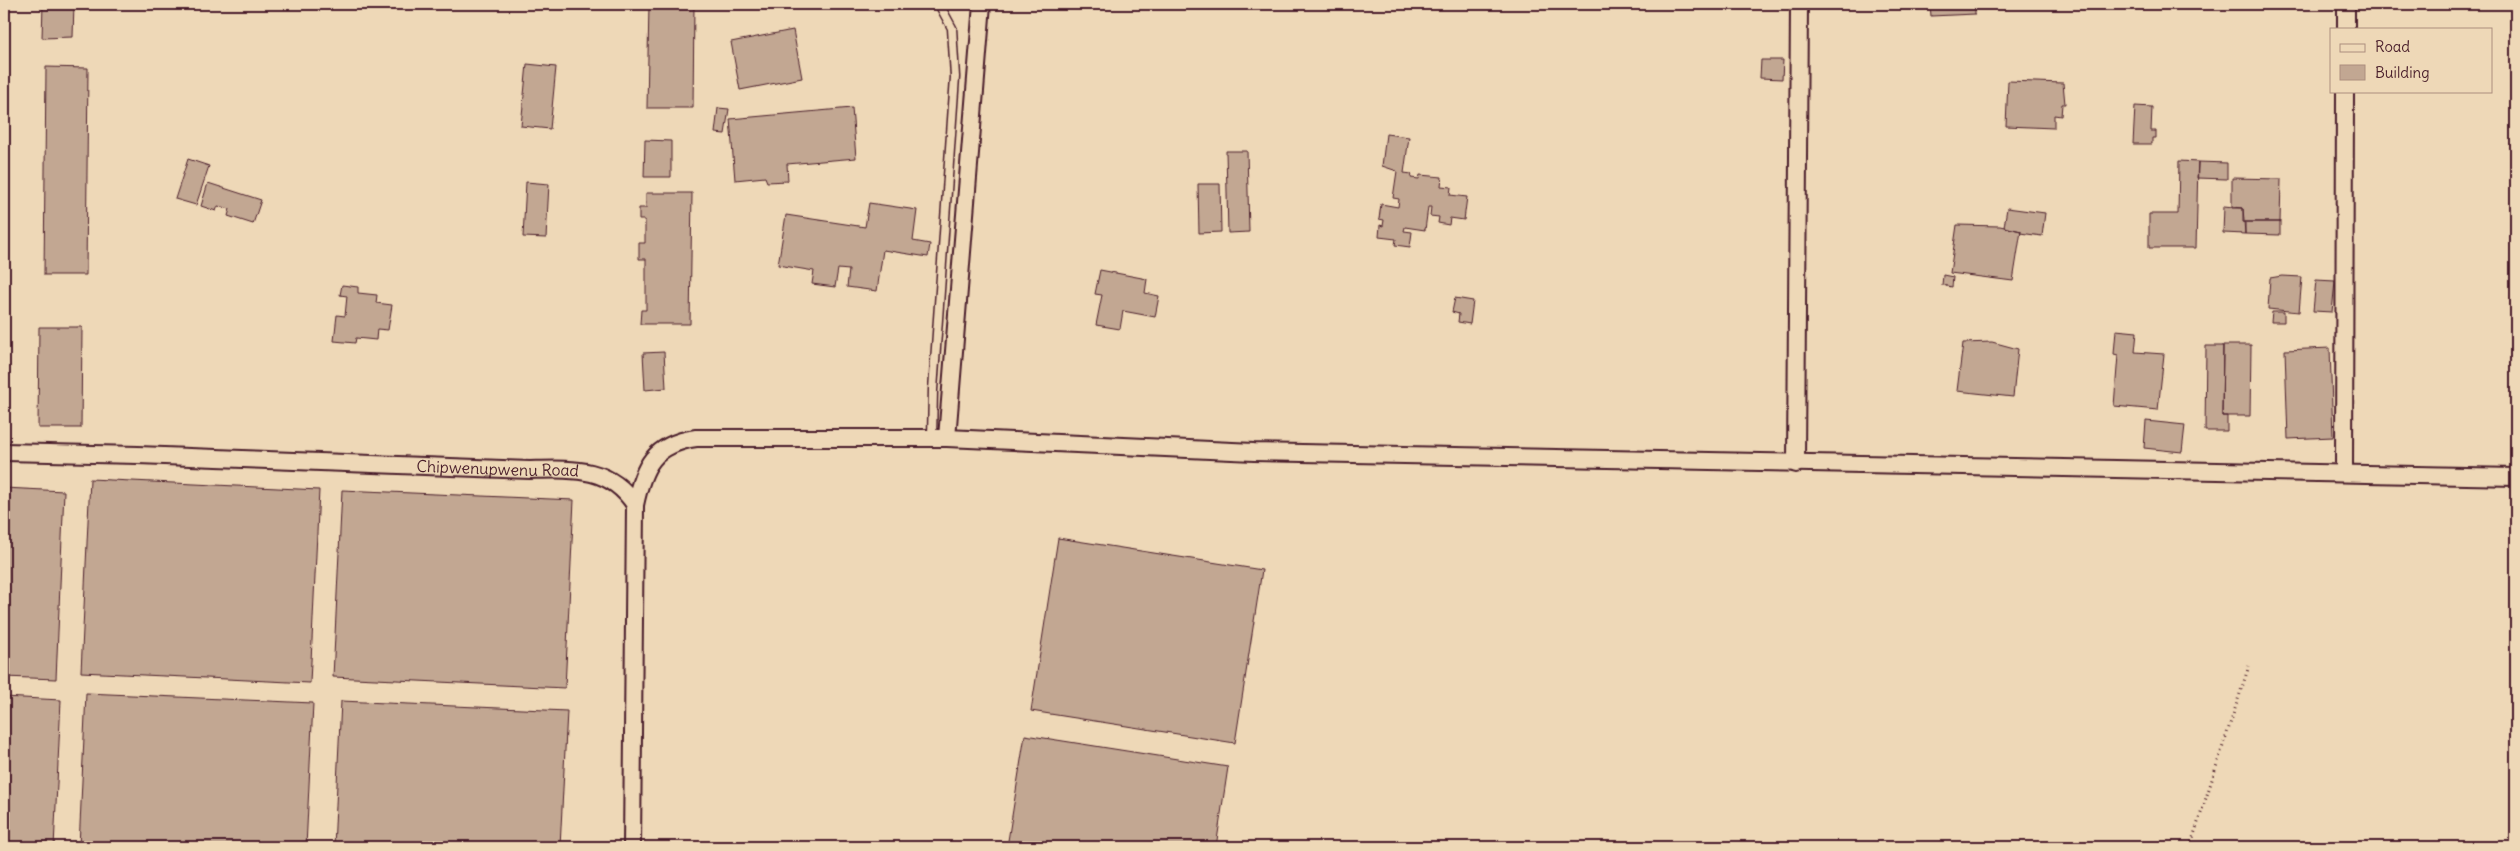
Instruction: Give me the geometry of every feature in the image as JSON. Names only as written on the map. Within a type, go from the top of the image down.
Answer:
[{"type":"street","points":[[939,438],[982,4]]},
{"type":"street","points":[[1796,464],[1799,4]]},
{"type":"street","points":[[2346,4],[2346,28]]},
{"type":"street","points":[[2344,473],[2345,92]]},
{"type":"street","points":[[632,847],[635,505],[646,467],[658,452],[678,441],[696,438],[939,438],[1254,452],[1796,464],[2049,466],[2516,477]]},
{"type":"street","name":"Chipwenupwenu Road","points":[[4,452],[564,470],[603,476],[619,484],[635,505]]},
{"type":"lane","points":[[939,4],[952,28],[955,76],[932,390],[939,438]]},
{"type":"path","points":[[2190,847],[2249,666]]},
{"type":"building","points":[[43,4],[74,4],[73,37],[42,38]]},
{"type":"building","points":[[649,4],[694,4],[693,108],[647,108]]},
{"type":"building","points":[[1930,4],[1983,4],[1983,8],[1975,9],[1975,14],[1931,16]]},
{"type":"building","points":[[793,30],[802,78],[740,90],[731,42]]},
{"type":"building","points":[[1761,60],[1783,60],[1782,79],[1760,78]]},
{"type":"building","points":[[527,64],[556,67],[550,129],[521,126]]},
{"type":"building","points":[[46,67],[88,68],[86,275],[44,275]]},
{"type":"building","points":[[2008,81],[2063,83],[2065,104],[2062,104],[2061,116],[2054,115],[2054,128],[2006,126]]},
{"type":"building","points":[[2135,106],[2152,107],[2151,131],[2156,131],[2156,138],[2152,138],[2152,144],[2133,144]]},
{"type":"building","points":[[718,108],[729,109],[725,134],[715,133]]},
{"type":"building","points":[[852,108],[856,158],[787,164],[788,181],[767,182],[765,177],[735,180],[730,119]]},
{"type":"building","points":[[1386,134],[1409,137],[1404,173],[1412,174],[1411,178],[1419,179],[1420,175],[1442,177],[1441,186],[1451,187],[1450,195],[1467,197],[1464,220],[1450,218],[1449,225],[1438,223],[1439,217],[1430,216],[1431,207],[1428,207],[1425,230],[1405,227],[1404,231],[1412,232],[1410,247],[1395,245],[1396,239],[1379,237],[1380,225],[1383,226],[1384,220],[1379,219],[1381,204],[1398,207],[1399,199],[1393,198],[1397,171],[1382,166]]},
{"type":"building","points":[[645,140],[671,141],[671,177],[644,177]]},
{"type":"building","points":[[1226,151],[1247,151],[1249,232],[1228,233]]},
{"type":"building","points":[[188,159],[209,166],[196,205],[175,199]]},
{"type":"building","points":[[2179,161],[2198,162],[2196,248],[2149,248],[2149,214],[2178,214]]},
{"type":"building","points":[[2198,162],[2227,163],[2227,179],[2197,178]]},
{"type":"building","points":[[2232,178],[2281,179],[2280,222],[2243,222],[2243,208],[2232,208]]},
{"type":"building","points":[[526,182],[549,184],[546,238],[523,237]]},
{"type":"building","points":[[208,183],[261,200],[253,224],[228,216],[230,209],[218,206],[216,211],[201,206]]},
{"type":"building","points":[[1198,184],[1220,184],[1221,232],[1199,233]]},
{"type":"building","points":[[646,193],[692,193],[690,324],[640,324],[641,310],[646,310],[646,259],[639,259],[639,243],[645,243],[645,220],[639,220],[639,208],[646,208]]},
{"type":"building","points":[[869,203],[917,210],[913,241],[930,244],[928,257],[883,250],[877,291],[847,287],[849,270],[838,269],[835,287],[812,284],[814,271],[778,265],[786,215],[865,227]]},
{"type":"building","points":[[2224,206],[2243,208],[2245,234],[2223,233]]},
{"type":"building","points":[[2007,208],[2045,213],[2042,236],[2020,233],[2021,231],[2004,227]]},
{"type":"building","points":[[2245,222],[2280,222],[2280,235],[2245,234]]},
{"type":"building","points":[[1957,225],[2000,226],[2021,231],[2013,281],[1950,273]]},
{"type":"building","points":[[1100,270],[1147,279],[1145,293],[1159,296],[1155,317],[1123,311],[1120,329],[1096,325],[1102,295],[1095,294]]},
{"type":"building","points":[[1943,275],[1953,277],[1952,287],[1942,285]]},
{"type":"building","points":[[2282,276],[2302,277],[2299,312],[2268,309],[2270,278]]},
{"type":"building","points":[[2316,280],[2335,281],[2332,312],[2313,311]]},
{"type":"building","points":[[342,285],[358,287],[358,293],[377,295],[376,303],[392,305],[388,330],[377,329],[376,340],[356,338],[355,343],[334,341],[337,315],[345,316],[347,296],[340,295]]},
{"type":"building","points":[[1455,298],[1473,301],[1470,324],[1458,322],[1459,314],[1452,312]]},
{"type":"building","points":[[2272,312],[2284,312],[2284,322],[2271,322]]},
{"type":"building","points":[[39,327],[82,327],[81,428],[38,428]]},
{"type":"building","points":[[2116,330],[2137,332],[2135,352],[2164,354],[2158,410],[2114,406],[2118,355],[2114,354]]},
{"type":"building","points":[[1992,342],[2018,349],[2013,397],[1957,391],[1963,343]]},
{"type":"building","points":[[2223,345],[2251,345],[2250,416],[2222,416]]},
{"type":"building","points":[[2206,346],[2223,346],[2222,416],[2227,416],[2227,431],[2205,431]]},
{"type":"building","points":[[2330,348],[2333,437],[2288,439],[2285,350]]},
{"type":"building","points":[[664,352],[666,388],[645,390],[643,353]]},
{"type":"building","points":[[2146,421],[2185,425],[2182,452],[2144,448]]},
{"type":"building","points":[[90,479],[319,490],[310,683],[81,672]]},
{"type":"building","points":[[4,488],[64,491],[56,679],[4,677]]},
{"type":"building","points":[[342,490],[574,500],[565,688],[333,677]]},
{"type":"building","points":[[1058,538],[1262,570],[1235,743],[1031,711]]},
{"type":"building","points":[[86,693],[313,703],[306,847],[79,847]]},
{"type":"building","points":[[4,697],[61,700],[54,847],[4,847]]},
{"type":"building","points":[[341,701],[567,711],[560,847],[334,847]]},
{"type":"building","points":[[1025,735],[1228,767],[1216,847],[1007,847]]}]
